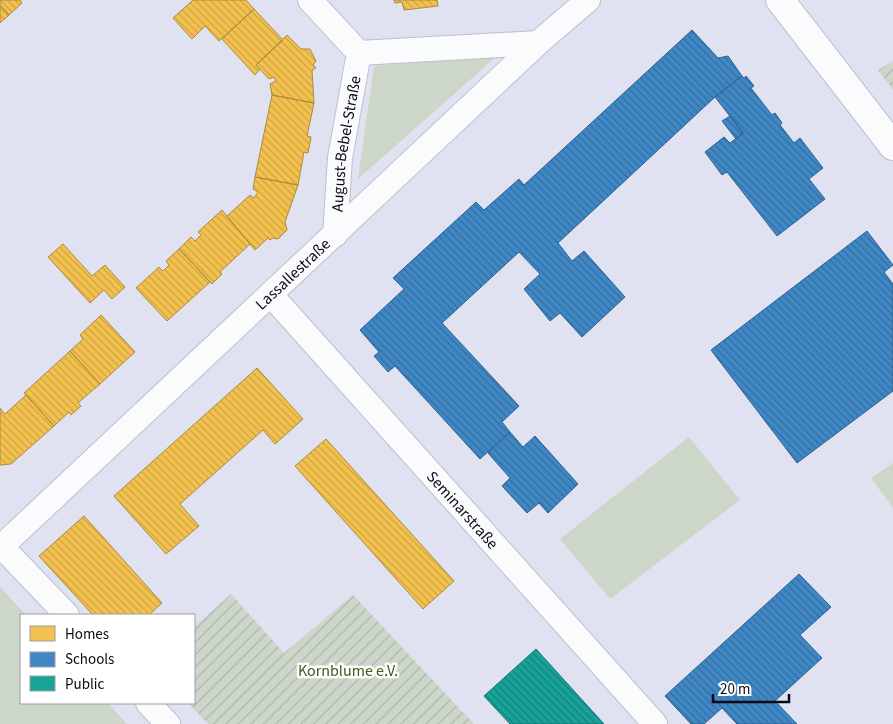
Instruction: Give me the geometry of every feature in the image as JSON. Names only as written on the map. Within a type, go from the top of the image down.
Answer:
[{"type":"main road","points":[[780,0],[893,146]]},
{"type":"street","name":"August-Bebel-Straße","points":[[310,0],[359,53]]},
{"type":"street","name":"Lassallestraße","points":[[1,547],[538,43],[588,0]]},
{"type":"street","name":"August-Bebel-Straße","points":[[359,53],[538,43]]},
{"type":"street","name":"August-Bebel-Straße","points":[[335,235],[340,158],[359,53]]},
{"type":"street","name":"Seminarstraße","points":[[271,295],[655,724]]},
{"type":"street","points":[[1,547],[66,614]]},
{"type":"street","points":[[149,704],[168,724]]},
{"type":"green space","points":[[497,56],[358,179],[374,66]]},
{"type":"green space","points":[[893,61],[893,90],[878,70]]},
{"type":"green space","points":[[689,437],[740,500],[610,599],[560,539]]},
{"type":"green space","points":[[893,463],[893,508],[871,478]]},
{"type":"green space","points":[[0,587],[25,614],[20,614],[20,704],[109,704],[127,724],[0,724]]},
{"type":"green space","name":"Kornblume e.V.","points":[[231,594],[284,653],[353,595],[474,724],[208,724],[189,704],[195,704],[195,626]]},
{"type":"building: Homes","points":[[0,0],[20,0],[22,3],[9,15],[0,5]]},
{"type":"building: Homes","points":[[193,0],[246,0],[254,9],[219,41],[205,26],[192,39],[173,18]]},
{"type":"building: Homes","points":[[394,0],[437,0],[438,6],[404,10],[402,2],[395,3]]},
{"type":"building: Homes","points":[[0,5],[9,15],[0,23]]},
{"type":"building: Homes","points":[[254,9],[283,40],[256,65],[260,69],[255,75],[222,39]]},
{"type":"building: Homes","points":[[287,35],[301,49],[310,49],[316,61],[313,65],[316,68],[312,70],[314,103],[272,95],[270,84],[276,81],[274,77],[269,79],[256,65]]},
{"type":"building: Homes","points":[[272,95],[314,103],[307,136],[311,137],[308,153],[304,152],[298,185],[255,177]]},
{"type":"building: Homes","points":[[255,177],[298,185],[285,222],[287,230],[278,239],[273,238],[270,240],[268,238],[255,250],[227,216],[250,195],[254,198],[258,192],[253,189]]},
{"type":"building: Homes","points":[[222,210],[250,244],[220,272],[222,274],[212,284],[179,249],[191,237],[195,241],[201,235],[198,232]]},
{"type":"building: Homes","points":[[63,244],[92,276],[105,265],[125,287],[112,299],[104,290],[90,303],[48,257]]},
{"type":"building: Homes","points":[[179,249],[210,282],[167,321],[136,288],[159,267],[163,271],[169,265],[166,261]]},
{"type":"building: Homes","points":[[101,315],[135,352],[100,384],[70,351],[83,339],[80,335]]},
{"type":"building: Homes","points":[[70,351],[100,384],[78,403],[81,406],[71,415],[69,412],[54,426],[24,393]]},
{"type":"building: Homes","points":[[257,368],[303,419],[275,444],[263,430],[180,504],[199,526],[166,554],[114,496]]},
{"type":"building: Homes","points":[[26,395],[54,426],[11,464],[0,465],[0,408],[5,414]]},
{"type":"building: Homes","points":[[326,439],[454,581],[423,609],[295,466]]},
{"type":"building: Homes","points":[[84,516],[162,603],[150,614],[92,614],[39,556]]},
{"type":"building: Schools","points":[[692,30],[718,58],[728,56],[742,76],[715,97],[558,243],[572,261],[584,251],[625,297],[582,337],[560,313],[550,321],[524,289],[540,274],[519,252],[442,323],[519,406],[502,422],[510,432],[480,459],[395,366],[388,372],[374,356],[379,352],[360,330],[404,289],[393,278],[476,202],[484,210],[519,179],[524,185]]},
{"type":"building: Schools","points":[[742,76],[744,78],[746,76],[754,86],[751,88],[772,115],[775,113],[782,123],[780,125],[794,143],[800,138],[823,168],[809,179],[825,199],[777,236],[727,172],[722,175],[705,152],[724,137],[730,143],[743,133],[715,97]]},
{"type":"building: Schools","points":[[730,116],[743,133],[736,139],[722,121]]},
{"type":"building: Schools","points":[[867,231],[893,265],[884,272],[893,284],[893,391],[797,463],[711,350]]},
{"type":"building: Schools","points":[[510,432],[523,447],[535,436],[578,484],[548,513],[539,503],[527,513],[502,486],[510,478],[488,453]]},
{"type":"building: Schools","points":[[799,574],[831,607],[800,635],[822,658],[775,701],[797,724],[737,724],[722,708],[704,724],[691,724],[665,696]]},
{"type":"building: Public","points":[[536,649],[604,724],[510,724],[484,696]]}]
